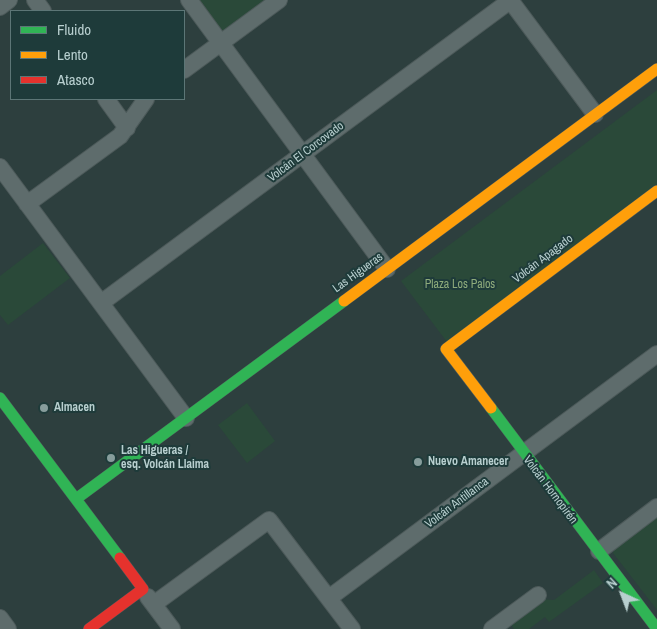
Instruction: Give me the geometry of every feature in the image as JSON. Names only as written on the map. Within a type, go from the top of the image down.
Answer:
[{"type":"street","points":[[0,7],[9,0]]},
{"type":"street","points":[[189,0],[387,269]]},
{"type":"street","points":[[185,69],[278,0]]},
{"type":"street","points":[[511,0],[596,114]]},
{"type":"street","name":"Volcán El Corcovado","points":[[101,303],[511,0]]},
{"type":"street","name":"Las Higueras","points":[[76,500],[657,68]]},
{"type":"street","points":[[107,100],[127,128]]},
{"type":"street","points":[[28,204],[120,136],[145,100]]},
{"type":"street","points":[[0,167],[186,418]]},
{"type":"street","name":"Volcán Apagado","points":[[446,349],[656,194]]},
{"type":"street","name":"Volcán Hornopirén","points":[[446,349],[587,540],[599,551],[657,629]]},
{"type":"street","name":"Volcán Antillanca","points":[[329,598],[657,354]]},
{"type":"street","points":[[0,398],[172,629]]},
{"type":"street","points":[[599,551],[657,507]]},
{"type":"street","points":[[154,604],[269,520],[352,629]]},
{"type":"street","points":[[89,629],[143,589]]},
{"type":"street","points":[[498,627],[538,594]]},
{"type":"street","points":[[0,618],[8,629]]},
{"type":"green space","points":[[195,0],[271,0],[221,35]]},
{"type":"green space","name":"Plaza Los Palos","points":[[657,90],[657,184],[447,342],[401,281]]},
{"type":"green space","points":[[43,243],[70,278],[8,325],[0,315],[0,276]]},
{"type":"green space","points":[[247,403],[275,441],[247,463],[218,425]]},
{"type":"green space","points":[[657,512],[657,610],[613,553],[615,543]]},
{"type":"green space","points":[[594,570],[603,583],[549,622],[545,617],[529,629],[514,629],[509,622],[539,599],[554,600]]},
{"type":"traffic: fast","points":[[76,499],[344,301]]},
{"type":"traffic: fast","points":[[0,398],[120,558]]},
{"type":"traffic: fast","points":[[491,408],[657,629]]},
{"type":"traffic: slow","points":[[344,301],[657,69]]},
{"type":"traffic: slow","points":[[491,408],[446,349],[657,191]]},
{"type":"traffic: jam","points":[[89,629],[143,589],[120,558]]},
{"type":"place","name":"Almacen","points":[[44,408]]},
{"type":"place","name":"Las Higueras / esq. Volcán Llaima","points":[[111,458]]},
{"type":"place","name":"Nuevo Amanecer","points":[[418,462]]}]
